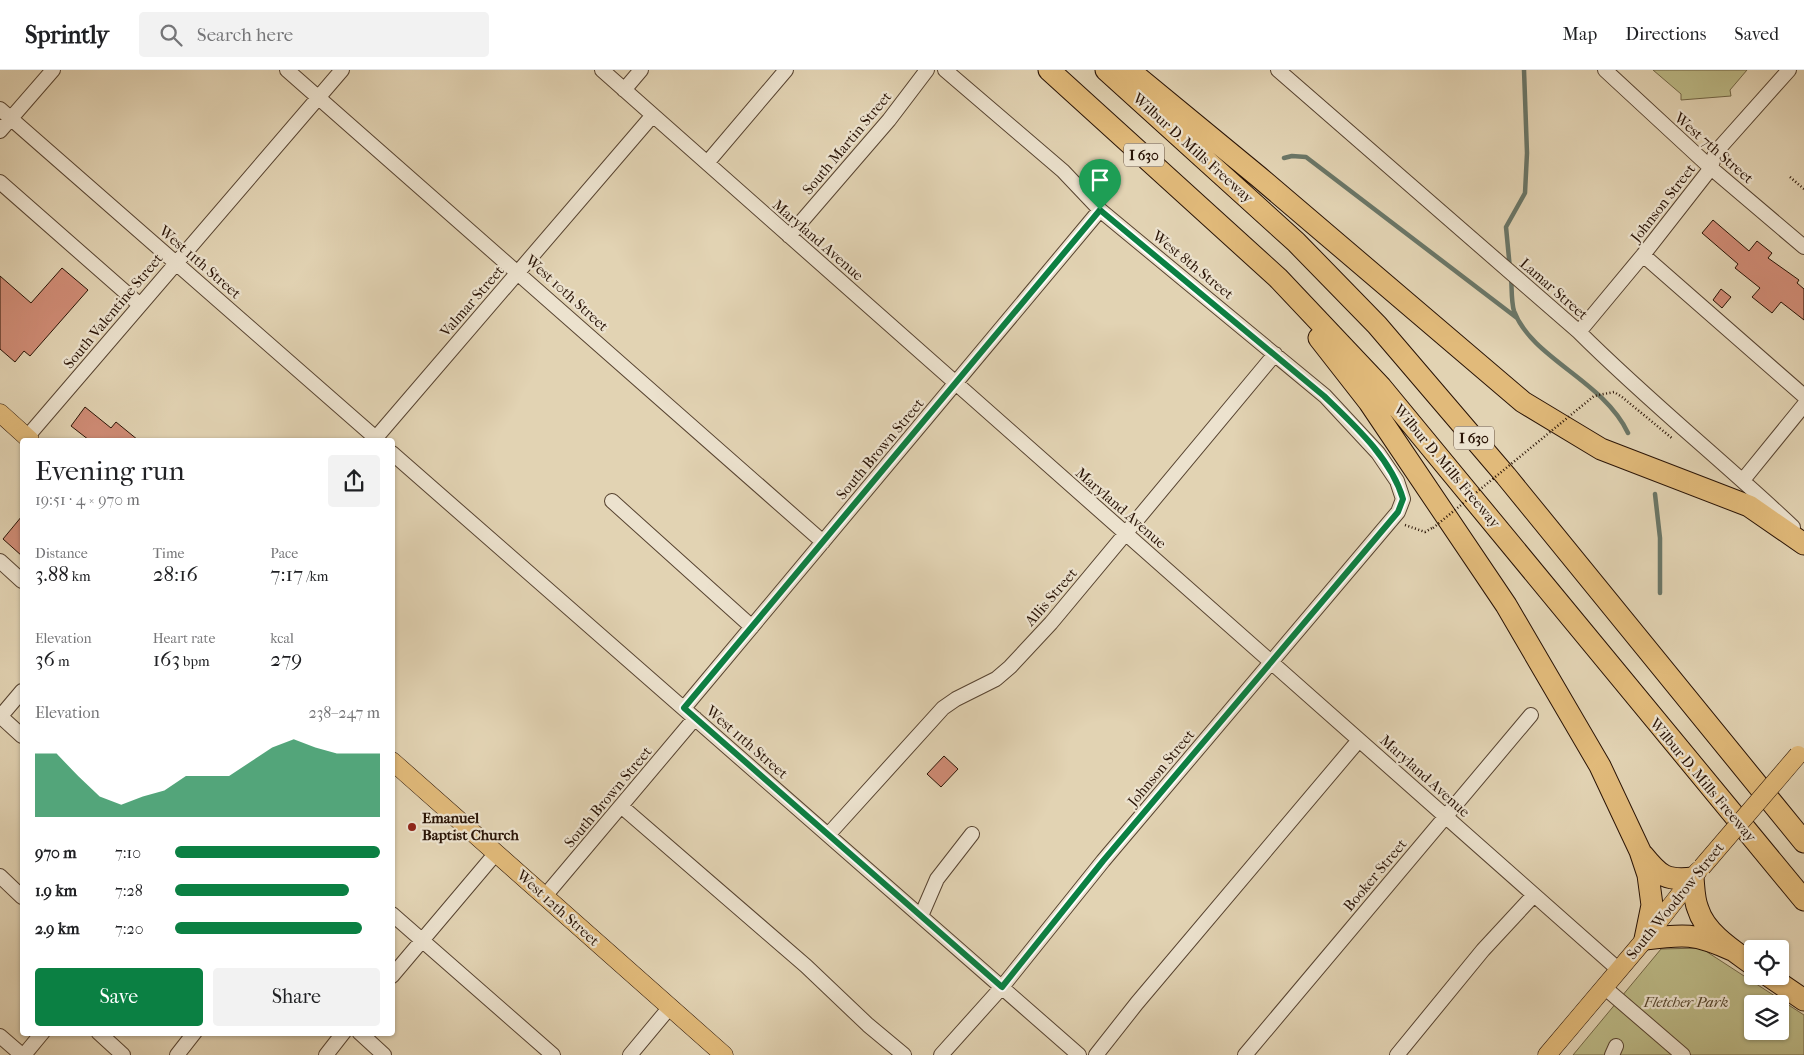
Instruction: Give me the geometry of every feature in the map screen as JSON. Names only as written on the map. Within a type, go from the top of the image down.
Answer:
[{"type":"highway","name":"Wilbur D. Mills Freeway","points":[[1049,70],[1278,278],[1381,387],[1804,900]]},
{"type":"highway","name":"Wilbur D. Mills Freeway","points":[[1106,70],[1289,236],[1377,325],[1506,476],[1804,842]]},
{"type":"highway","points":[[1129,70],[1252,171],[1524,402],[1601,449],[1749,506],[1804,544]]},
{"type":"highway","points":[[1238,241],[1294,306],[1369,402],[1506,605],[1600,766],[1640,851],[1652,895],[1645,939],[1689,934],[1732,950]]},
{"type":"highway","points":[[1640,851],[1654,869],[1665,877],[1677,880],[1697,873],[1699,914],[1712,931],[1744,958]]},
{"type":"highway","points":[[1782,985],[1804,1000]]},
{"type":"main road","points":[[0,414],[28,438]]},
{"type":"main road","name":"South Woodrow Street","points":[[1547,1055],[1645,939],[1697,873],[1801,752]]},
{"type":"main road","name":"West 12th Street","points":[[395,764],[724,1055]]},
{"type":"street","points":[[0,131],[53,70]]},
{"type":"street","name":"West 10th Street","points":[[287,70],[823,542]]},
{"type":"street","name":"South Valentine Street","points":[[30,438],[140,305],[342,70]]},
{"type":"street","name":"Maryland Avenue","points":[[602,70],[1619,970]]},
{"type":"street","points":[[624,90],[641,70]]},
{"type":"street","points":[[707,163],[786,70]]},
{"type":"street","name":"South Martin Street","points":[[789,236],[889,120],[927,70]]},
{"type":"street","name":"West 8th Street","points":[[945,70],[1063,171],[1100,210],[1324,396],[1352,423],[1378,453],[1397,481],[1403,499]]},
{"type":"street","name":"Lamar Street","points":[[1278,70],[1579,332],[1609,362],[1743,480],[1804,538]]},
{"type":"street","name":"West 7th Street","points":[[1605,70],[1711,168],[1804,247]]},
{"type":"street","name":"Johnson Street","points":[[1579,332],[1643,255],[1711,168],[1715,153],[1789,70]]},
{"type":"street","name":"West 11th Street","points":[[0,109],[375,438]]},
{"type":"street","name":"Valmar Street","points":[[377,438],[653,115]]},
{"type":"street","points":[[0,182],[140,305]]},
{"type":"street","name":"South Brown Street","points":[[684,708],[1100,210]]},
{"type":"street","points":[[1643,255],[1688,292],[1804,396]]},
{"type":"street","name":"Allis Street","points":[[828,835],[942,708],[956,699],[996,680],[1010,668],[1051,623],[1275,354]]},
{"type":"street","points":[[1743,480],[1804,405]]},
{"type":"street","name":"West 11th Street","points":[[395,456],[1079,1055]]},
{"type":"street","name":"Johnson Street","points":[[941,1055],[1002,987],[1103,861],[1398,512],[1403,499]]},
{"type":"street","points":[[612,501],[752,627]]},
{"type":"street","points":[[0,561],[20,579]]},
{"type":"street","points":[[20,693],[0,716],[20,734]]},
{"type":"street","name":"Booker Street","points":[[1245,1055],[1530,715]]},
{"type":"street","name":"South Brown Street","points":[[545,896],[695,718]]},
{"type":"street","points":[[1096,1055],[1136,1003],[1359,740]]},
{"type":"street","points":[[621,806],[806,966],[868,1026],[904,1055]]},
{"type":"street","points":[[921,916],[937,878],[972,834]]},
{"type":"street","points":[[395,973],[496,853]]},
{"type":"street","points":[[0,876],[20,895]]},
{"type":"street","points":[[1397,1055],[1483,950],[1534,894]]},
{"type":"street","points":[[395,917],[553,1055]]},
{"type":"street","points":[[1604,987],[1683,1055]]},
{"type":"street","points":[[630,1055],[670,1007]]},
{"type":"street","points":[[0,1036],[23,1055],[40,1036]]},
{"type":"street","points":[[102,1036],[123,1055]]},
{"type":"street","points":[[176,1055],[192,1036]]},
{"type":"street","points":[[326,1055],[341,1036]]},
{"type":"street","points":[[363,1036],[384,1055]]},
{"type":"path","points":[[1790,178],[1804,189]]},
{"type":"path","points":[[1390,520],[1425,532],[1433,528],[1594,396],[1614,392],[1673,439]]},
{"type":"green space","points":[[1653,70],[1747,70],[1730,90],[1731,96],[1681,100],[1681,94]]},
{"type":"green space","name":"Fletcher Park","points":[[1701,948],[1744,976],[1744,985],[1758,985],[1773,995],[1744,995],[1744,1040],[1789,1040],[1789,1005],[1804,1015],[1804,1055],[1573,1055],[1661,949]]},
{"type":"building","points":[[1713,220],[1749,251],[1757,241],[1772,253],[1768,258],[1799,280],[1797,283],[1804,289],[1804,320],[1781,302],[1772,313],[1752,297],[1760,288],[1735,268],[1738,264],[1702,233]]},
{"type":"building","points":[[62,268],[88,290],[30,356],[24,351],[15,362],[0,349],[0,276],[31,303]]},
{"type":"building","points":[[1721,289],[1731,297],[1722,308],[1713,300]]},
{"type":"building","points":[[85,407],[111,428],[116,422],[136,438],[86,438],[71,426]]},
{"type":"building","points":[[20,518],[20,554],[3,539]]},
{"type":"building","points":[[944,756],[958,769],[941,787],[927,774]]},
{"type":"waterway","points":[[1510,269],[1506,227],[1525,193],[1527,153],[1524,70]]},
{"type":"waterway","points":[[1284,158],[1292,156],[1306,157],[1517,318]]},
{"type":"waterway","points":[[1511,276],[1513,307],[1523,328],[1551,357],[1602,398],[1617,415],[1628,433]]},
{"type":"waterway","points":[[1655,494],[1660,538],[1660,593]]},
{"type":"place","name":"Emanuel Baptist Church","points":[[412,827]]},
{"type":"route","points":[[1100,210],[1194,286],[1324,396],[1352,423],[1378,453],[1397,481],[1403,499],[1398,512],[1103,861],[1002,987],[684,708],[1100,210]]}]
